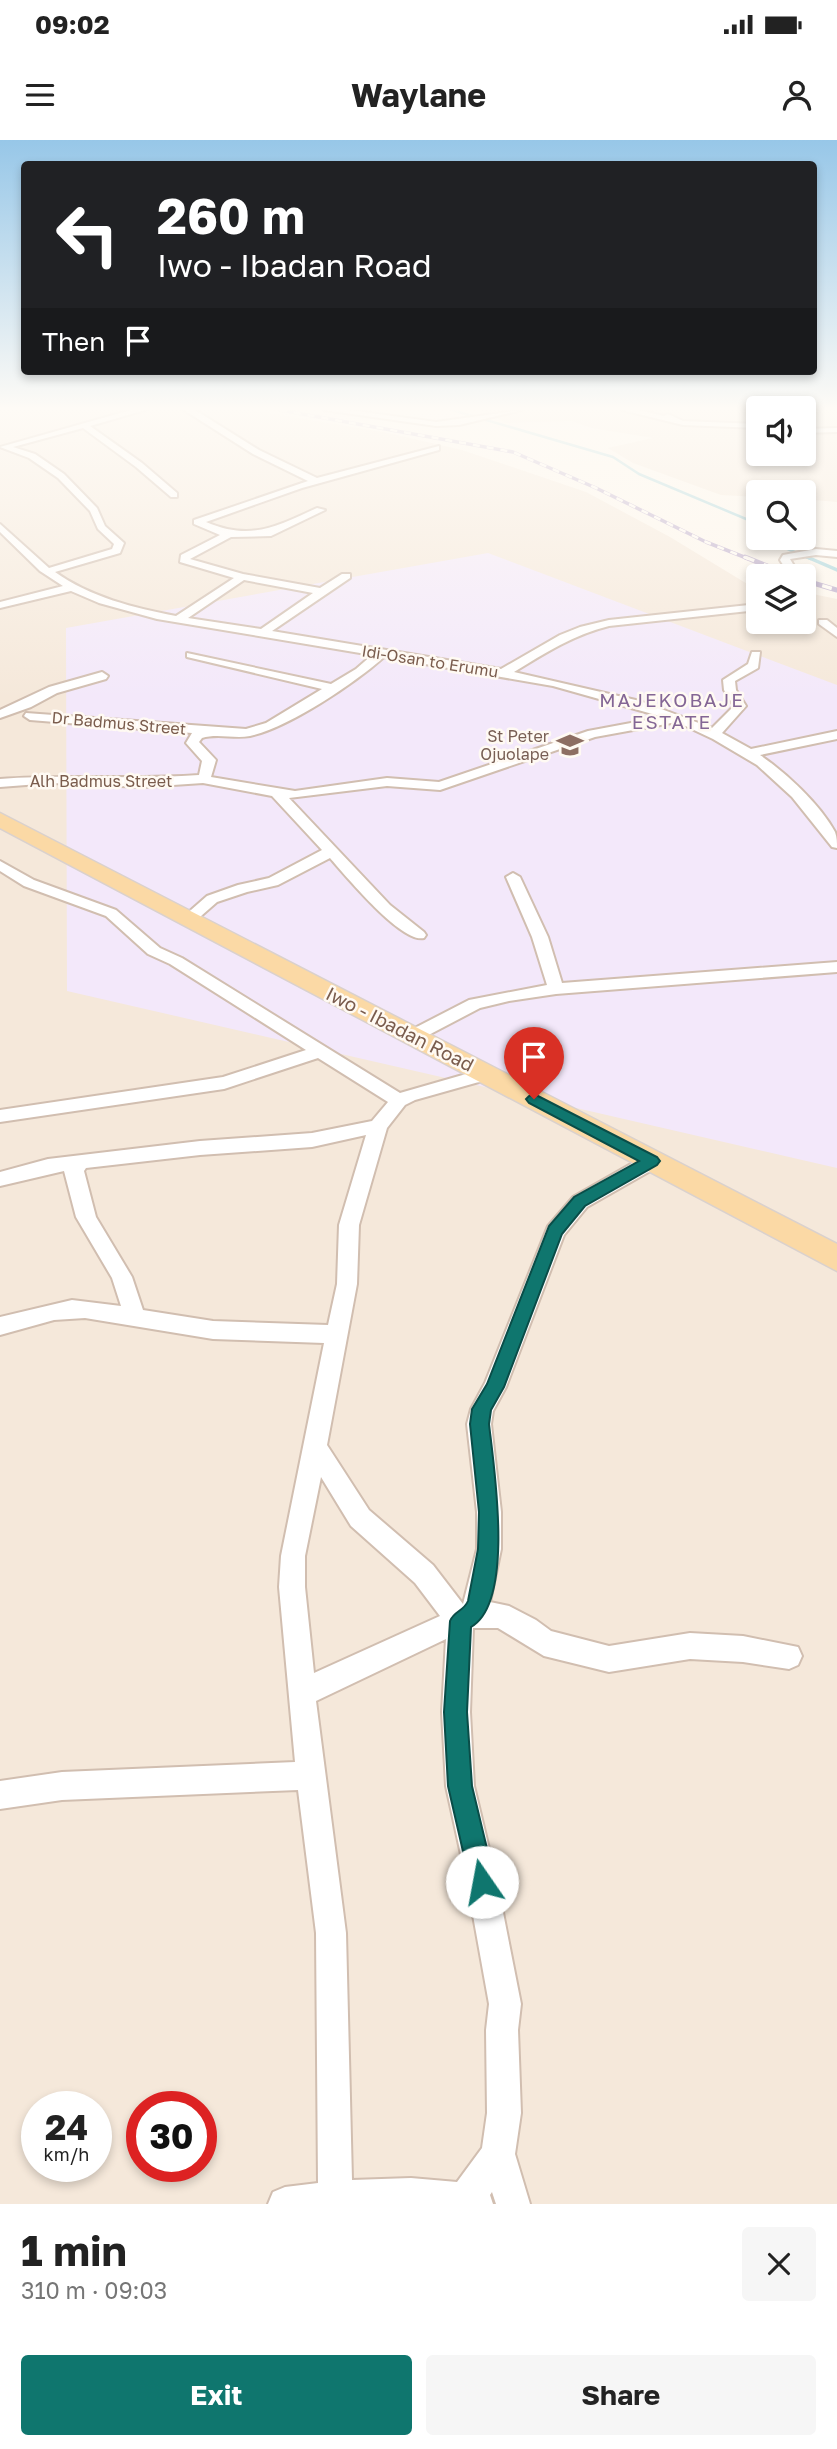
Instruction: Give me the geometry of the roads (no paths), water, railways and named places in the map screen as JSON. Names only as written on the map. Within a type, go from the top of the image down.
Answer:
[{"type":"main road","name":"Iwo - Ibadan Road","points":[[0,819],[837,1259]]},
{"type":"street","points":[[49,571],[116,551],[119,543],[101,527],[90,506]]},
{"type":"street","points":[[228,535],[197,522],[243,506]]},
{"type":"street","points":[[320,510],[268,534],[242,532],[228,535],[185,557],[184,560],[242,577],[321,591]]},
{"type":"street","name":"Idi-Osan to Erumu","points":[[0,527],[49,571],[73,587],[110,602],[179,619],[503,673],[633,704],[676,719],[749,753],[806,802],[837,844]]},
{"type":"street","points":[[788,564],[785,560],[787,557],[816,552],[837,554]]},
{"type":"street","points":[[263,633],[271,624],[346,576]]},
{"type":"street","points":[[179,619],[242,577]]},
{"type":"street","points":[[0,605],[73,587]]},
{"type":"street","points":[[503,673],[564,637],[584,629],[609,623],[746,608]]},
{"type":"street","points":[[823,622],[837,634]]},
{"type":"street","points":[[203,779],[208,771],[209,761],[191,741],[197,735],[208,732],[257,731],[307,706],[360,672],[381,653]]},
{"type":"street","points":[[713,735],[740,706],[730,690],[729,680],[754,666],[756,654]]},
{"type":"street","points":[[191,655],[241,669],[332,688]]},
{"type":"street","points":[[0,714],[53,690],[102,676]]},
{"type":"street","name":"Dr Badmus Street","points":[[30,716],[208,732]]},
{"type":"street","name":"Alh Badmus Street","points":[[0,783],[52,779],[143,783],[203,779],[295,795],[387,782],[428,785],[452,783],[592,734],[676,719]]},
{"type":"street","points":[[749,753],[837,736]]},
{"type":"street","points":[[277,794],[385,908],[418,935]]},
{"type":"street","points":[[188,920],[212,899],[243,888],[273,883],[330,852]]},
{"type":"street","points":[[0,865],[29,883],[111,913],[154,951],[176,961],[399,1101]]},
{"type":"street","points":[[513,877],[540,937],[556,989]]},
{"type":"street","points":[[412,1036],[475,1004],[556,989],[837,967]]},
{"type":"street","points":[[0,1116],[224,1083],[322,1051]]},
{"type":"street","points":[[487,1074],[409,1096],[399,1101],[377,1126],[349,1225],[348,1284],[293,1556],[292,1587],[310,1775],[331,1933],[347,2200],[445,2197],[471,2202],[498,2154],[504,2113],[502,2030],[505,2004],[496,1969],[482,1882],[460,1786],[456,1712],[467,1617],[488,1549],[489,1512],[479,1424],[482,1409],[495,1387],[555,1231],[580,1202],[652,1161]]},
{"type":"street","points":[[0,1179],[48,1166],[200,1147],[312,1140],[377,1126]]},
{"type":"street","points":[[80,1162],[74,1171],[89,1223],[122,1273],[132,1297],[133,1316]]},
{"type":"street","points":[[0,1326],[52,1311],[73,1309],[109,1311],[173,1325],[264,1333],[338,1334]]},
{"type":"street","points":[[314,1446],[360,1518],[424,1574],[467,1617]]},
{"type":"street","points":[[303,1693],[366,1661],[467,1617],[500,1615],[527,1629],[544,1643],[609,1659],[690,1646],[743,1649],[789,1656]]},
{"type":"street","points":[[0,1795],[62,1786],[310,1775]]},
{"type":"street","points":[[498,2154],[513,2204]]},
{"type":"waterway","points":[[716,506],[746,519]]},
{"type":"waterway","points":[[790,550],[811,559]]},
{"type":"waterway","points":[[807,557],[837,570]]},
{"type":"railway","points":[[633,506],[706,542],[749,559]]},
{"type":"railway","points":[[745,557],[762,564]]},
{"type":"railway","points":[[816,584],[837,590]]},
{"type":"place","name":"St Peter Ojuolape","points":[[570,745]]},
{"type":"district","name":"MAJEKOBAJE ESTATE","points":[[672,711]]}]
